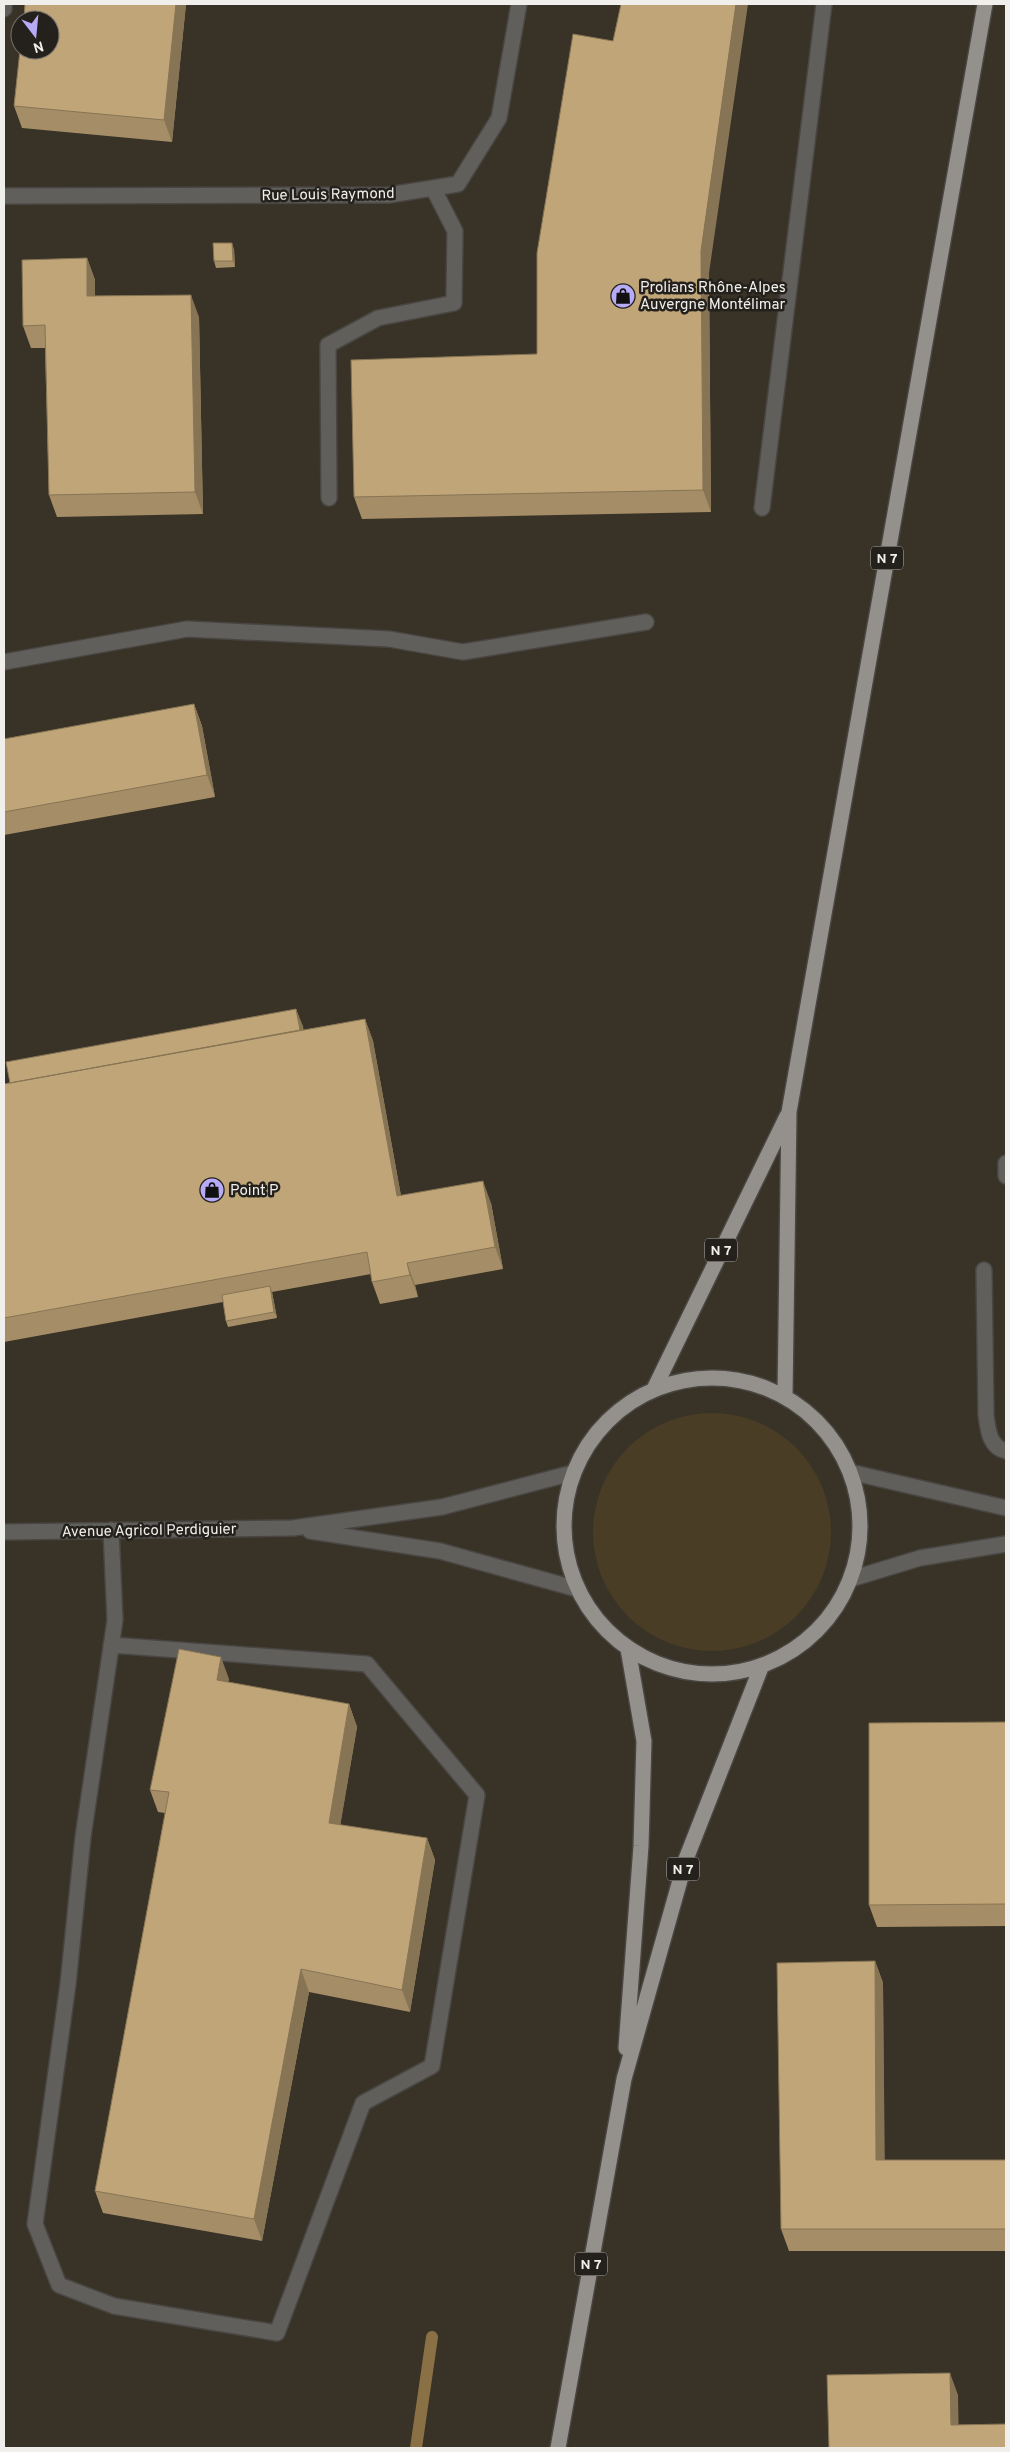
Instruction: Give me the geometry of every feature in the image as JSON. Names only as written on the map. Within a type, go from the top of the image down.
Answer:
[{"type":"main road","name":"N 7","points":[[785,1396],[789,1112],[985,4]]},
{"type":"main road","name":"N 7","points":[[654,1389],[789,1112]]},
{"type":"main road","points":[[698,1378],[743,1380],[785,1396],[812,1416],[835,1441],[850,1472],[859,1507],[860,1544],[851,1579],[830,1616],[800,1646],[762,1665],[717,1674],[670,1669],[628,1649],[598,1623],[577,1589],[564,1551],[563,1512],[572,1472],[592,1438],[620,1409],[654,1389],[698,1378]]},
{"type":"main road","name":"N 7","points":[[624,2079],[641,1846],[644,1741],[628,1649]]},
{"type":"main road","name":"N 7","points":[[558,2448],[624,2079],[686,1859],[762,1665]]},
{"type":"street","points":[[4,4],[4,9]]},
{"type":"street","name":"Rue Louis Raymond","points":[[4,196],[389,195],[458,184],[499,118],[519,4]]},
{"type":"street","points":[[762,508],[824,4]]},
{"type":"street","points":[[329,498],[328,345],[378,318],[454,304],[456,231],[433,188]]},
{"type":"street","points":[[4,662],[187,629],[389,639],[463,652],[646,622]]},
{"type":"street","points":[[1006,1163],[1006,1176]]},
{"type":"street","points":[[984,1270],[988,1437],[1006,1452]]},
{"type":"street","name":"Avenue Agricol Perdiguier","points":[[4,1532],[294,1528],[442,1507],[572,1472]]},
{"type":"street","points":[[850,1472],[1006,1508]]},
{"type":"street","name":"Avenue Agricol Perdiguier","points":[[294,1528],[440,1550],[577,1589]]},
{"type":"street","points":[[111,1530],[115,1620],[111,1646],[83,1837],[68,1984],[35,2224],[60,2285],[114,2306],[277,2333],[363,2103],[432,2066],[477,1795],[367,1664],[111,1646]]},
{"type":"street","points":[[851,1579],[920,1558],[1006,1544]]},
{"type":"shaded area","points":[[4,4],[1006,4],[1006,2448],[4,2448]]},
{"type":"shaded area","points":[[700,1413],[724,1413],[747,1418],[768,1427],[788,1440],[804,1456],[817,1476],[826,1497],[831,1520],[829,1555],[822,1578],[804,1608],[788,1624],[768,1637],[747,1646],[724,1651],[700,1651],[677,1646],[656,1637],[636,1624],[620,1608],[607,1588],[598,1567],[593,1544],[593,1520],[598,1497],[607,1476],[620,1456],[636,1440],[656,1427],[677,1418]]},
{"type":"building","points":[[25,4],[176,4],[164,120],[14,106],[19,60],[60,60],[60,10],[25,10]]},
{"type":"building","points":[[621,4],[736,4],[701,251],[703,490],[354,497],[351,360],[537,354],[537,253],[573,34],[613,41]]},
{"type":"building","points":[[213,243],[232,243],[233,261],[214,261]]},
{"type":"building","points":[[87,258],[87,296],[191,295],[195,492],[49,495],[45,325],[23,326],[22,260]]},
{"type":"building","points":[[194,704],[207,775],[4,812],[4,739]]},
{"type":"building","points":[[296,1009],[300,1030],[10,1083],[6,1062]]},
{"type":"building","points":[[365,1019],[397,1196],[483,1181],[495,1247],[407,1263],[410,1275],[372,1282],[367,1252],[4,1318],[4,1084]]},
{"type":"building","points":[[270,1286],[274,1312],[226,1321],[222,1295]]},
{"type":"building","points":[[179,1649],[221,1657],[217,1680],[349,1704],[329,1823],[427,1838],[402,1990],[301,1969],[254,2219],[95,2191],[169,1792],[150,1790]]},
{"type":"building","points":[[1006,1722],[1006,1904],[869,1905],[869,1723]]},
{"type":"building","points":[[875,1961],[876,2160],[1006,2160],[1006,2229],[781,2229],[777,1963]]},
{"type":"building","points":[[950,2373],[951,2425],[1006,2424],[1006,2448],[829,2448],[827,2375]]},
{"type":"waterway","points":[[416,2448],[432,2337]]},
{"type":"place","name":"Prolians Rhône-Alpes Auvergne Montélimar","points":[[623,296]]},
{"type":"place","name":"Point P","points":[[212,1190]]}]
